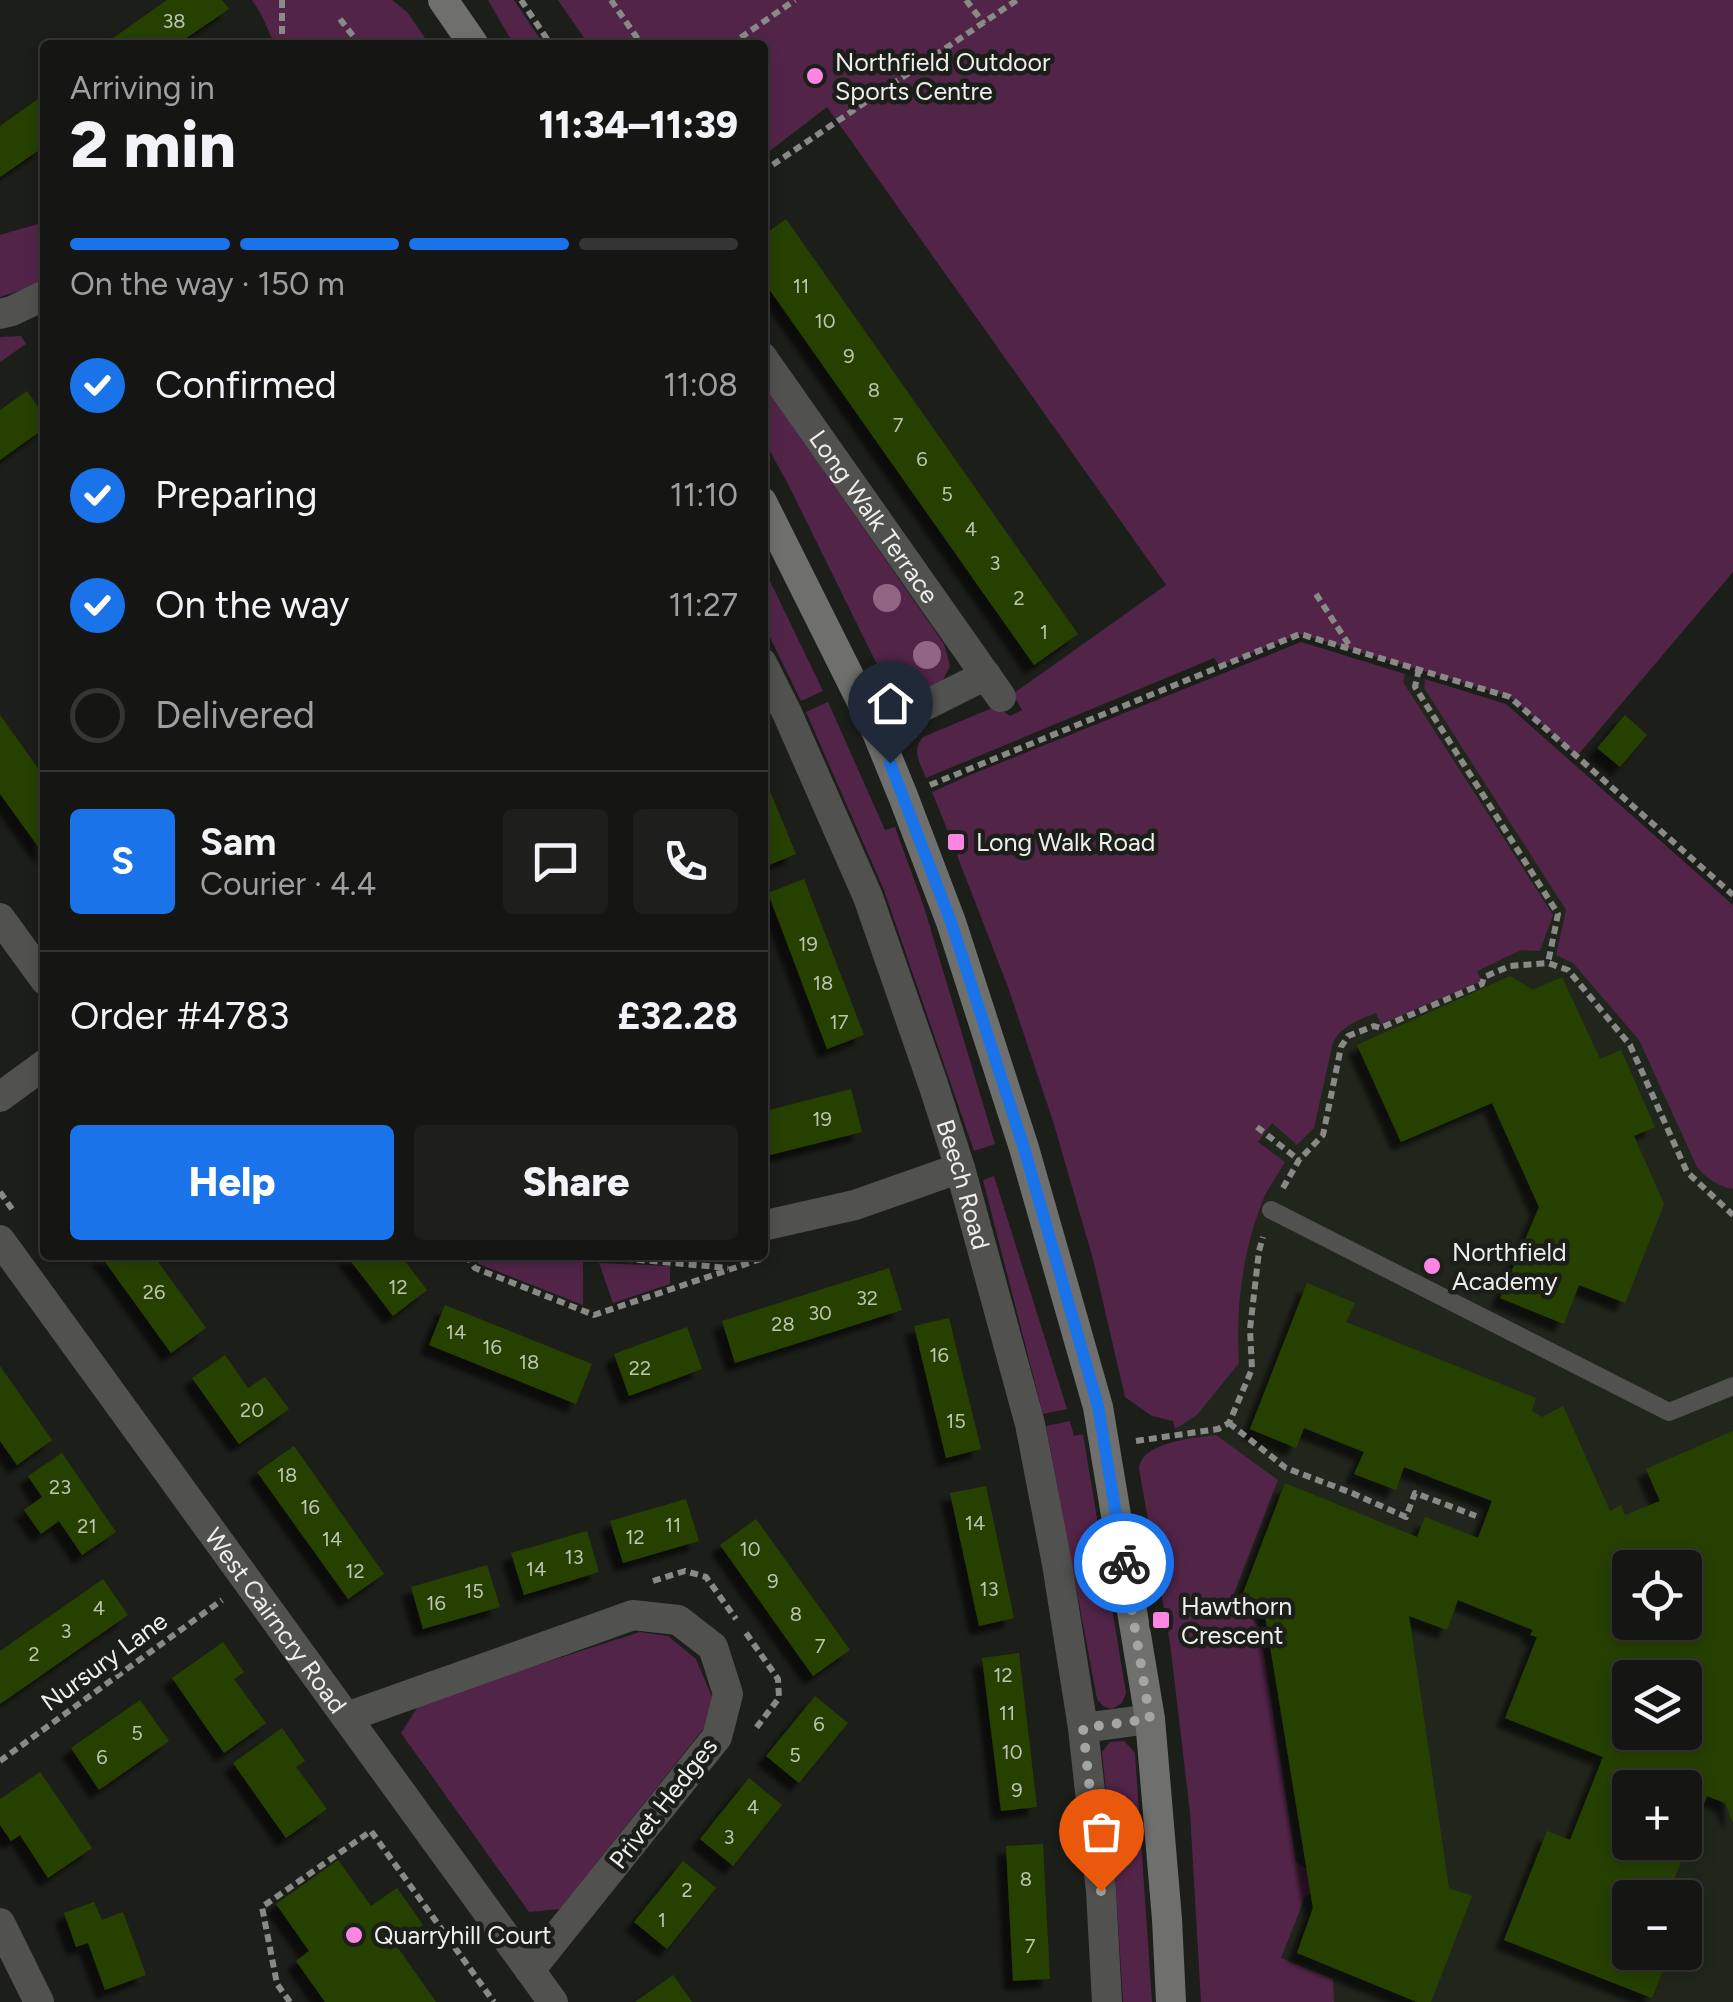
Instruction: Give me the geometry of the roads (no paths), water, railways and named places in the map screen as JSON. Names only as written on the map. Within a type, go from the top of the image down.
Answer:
[{"type":"street","points":[[443,0],[471,40]]},
{"type":"street","points":[[0,314],[40,297]]},
{"type":"street","name":"Long Walk Terrace","points":[[768,366],[993,686],[876,730]]},
{"type":"street","points":[[772,544],[876,730],[951,922],[1024,1148],[1098,1406],[1150,1719],[1170,2002]]},
{"type":"street","name":"Beech Road","points":[[768,675],[868,897],[934,1084],[1030,1424],[1083,1728],[1101,1891],[1107,2002]]},
{"type":"street","points":[[0,918],[40,973]]},
{"type":"street","points":[[0,1098],[40,1068]]},
{"type":"street","points":[[768,1225],[855,1205],[960,1168]]},
{"type":"street","name":"West Cairncry Road","points":[[0,1240],[554,2002]]},
{"type":"street","name":"Privet Hedges","points":[[347,1717],[633,1614],[678,1620],[713,1647],[728,1694],[717,1737],[530,1970]]},
{"type":"street","points":[[1083,1728],[1150,1719]]},
{"type":"street","points":[[3,1934],[39,2002]]},
{"type":"lane","points":[[1271,1210],[1668,1412],[1733,1386]]},
{"type":"place","name":"Northfield Outdoor Sports Centre","points":[[815,76]]},
{"type":"place","name":"Long Walk Road","points":[[956,842]]},
{"type":"place","name":"Northfield Academy","points":[[1432,1266]]},
{"type":"place","name":"Hawthorn Crescent","points":[[1161,1620]]},
{"type":"place","name":"Quarryhill Court","points":[[354,1935]]}]
